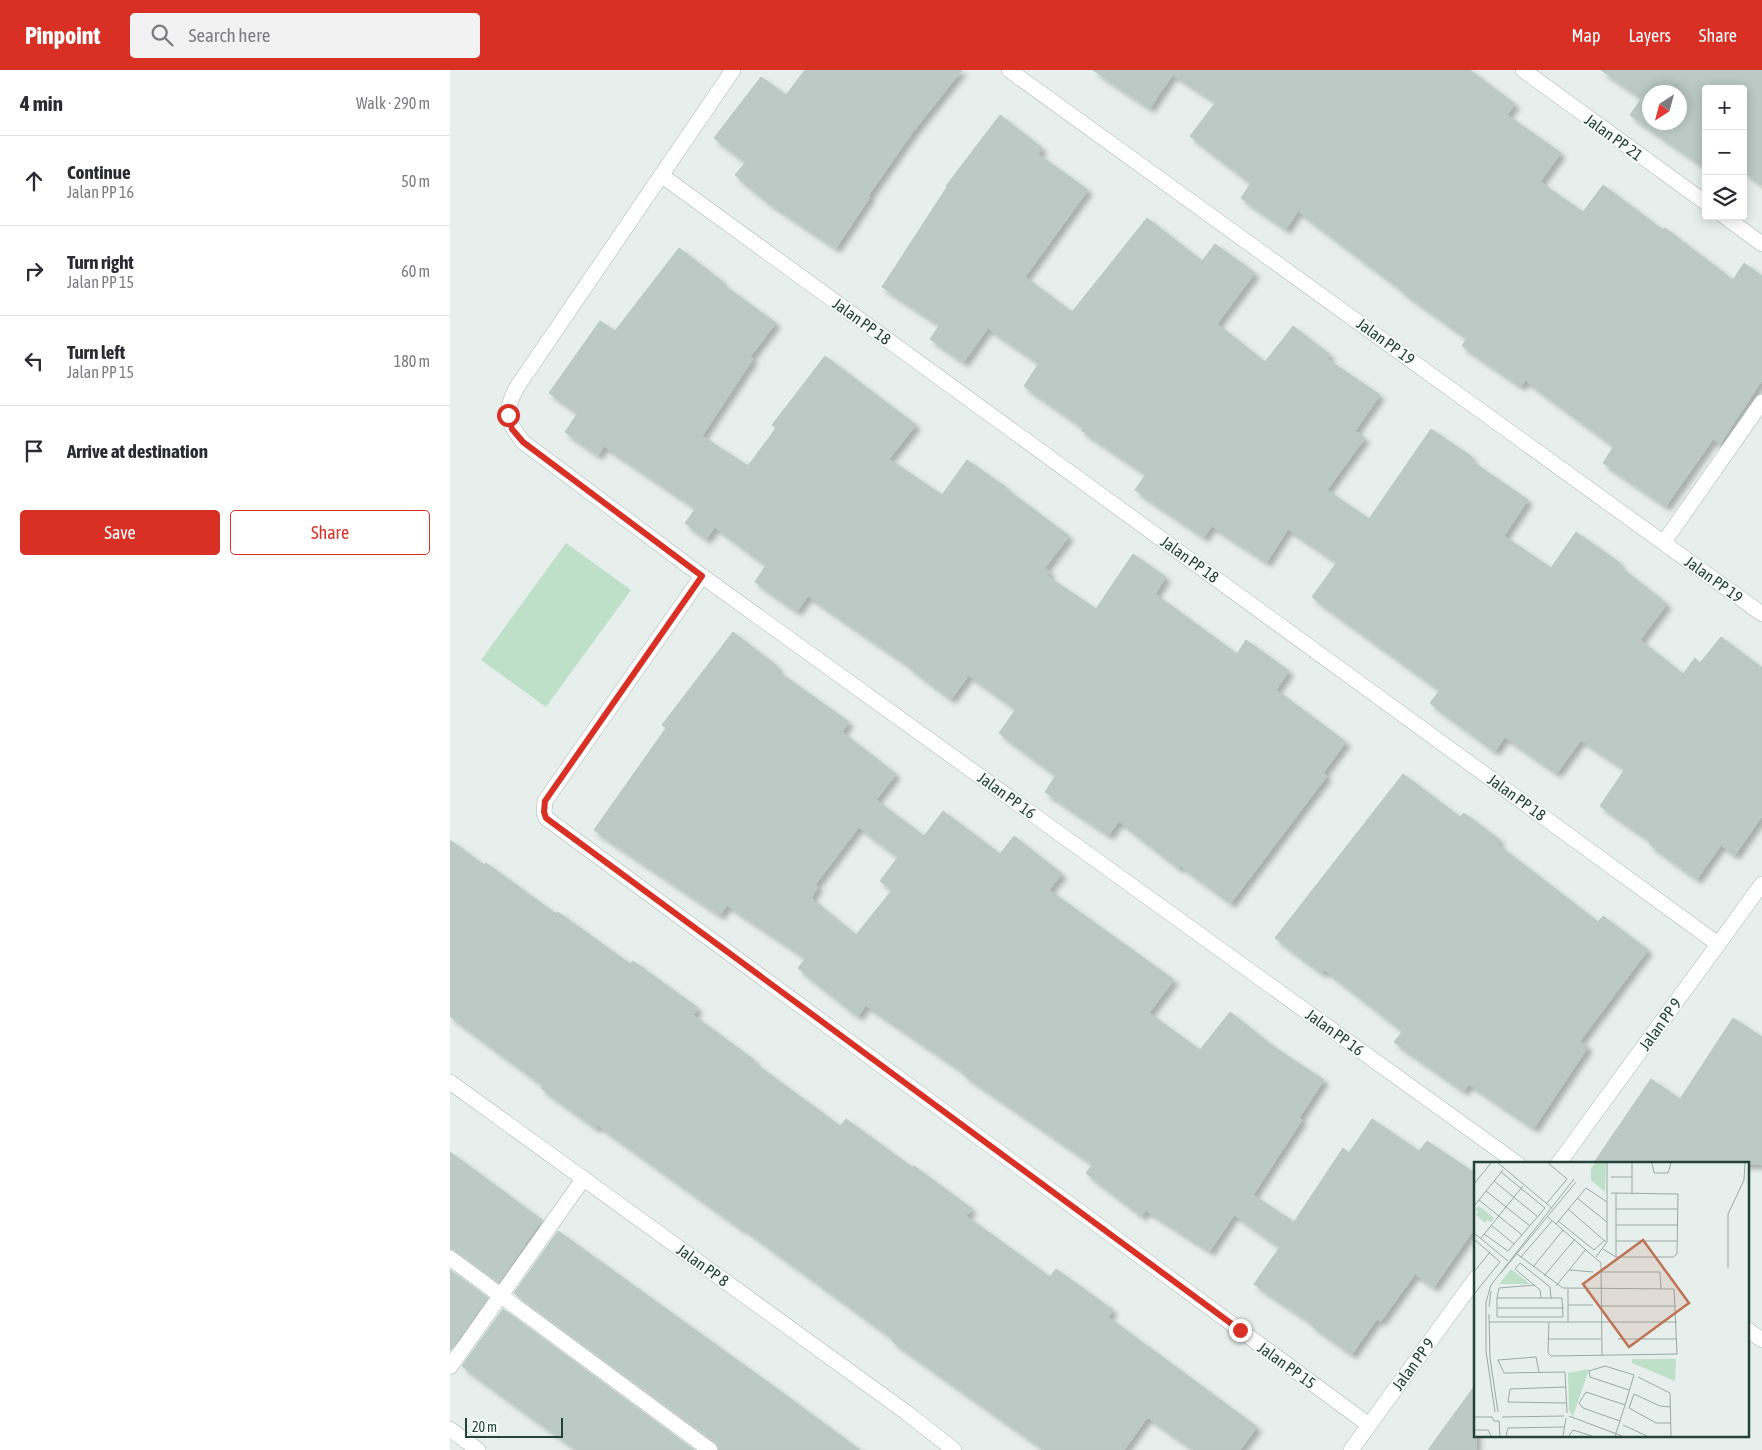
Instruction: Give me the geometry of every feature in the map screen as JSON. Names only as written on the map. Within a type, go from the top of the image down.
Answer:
[{"type":"street","points":[[660,175],[733,70]]},
{"type":"street","name":"Jalan PP 19","points":[[1009,70],[1762,614]]},
{"type":"street","name":"Jalan PP 21","points":[[1523,70],[1702,200]]},
{"type":"street","name":"Jalan PP 16","points":[[660,175],[509,400],[508,415],[512,429],[523,442],[702,576],[1515,1162]]},
{"type":"street","name":"Jalan PP 18","points":[[660,175],[1718,944]]},
{"type":"street","points":[[1729,220],[1762,244]]},
{"type":"street","points":[[1664,542],[1762,402]]},
{"type":"street","name":"Jalan PP 15","points":[[702,576],[545,801],[544,812],[546,818],[1369,1425]]},
{"type":"street","name":"Jalan PP 9","points":[[1559,1162],[1762,884]]},
{"type":"street","name":"Jalan PP 8","points":[[450,1082],[906,1413],[954,1450]]},
{"type":"street","points":[[450,1367],[584,1178]]},
{"type":"street","points":[[450,1258],[710,1450]]},
{"type":"street","name":"Jalan PP 9","points":[[1351,1450],[1474,1281]]},
{"type":"street","points":[[1750,1331],[1762,1340]]},
{"type":"street","points":[[450,1429],[478,1450]]},
{"type":"green space","points":[[566,543],[631,590],[546,707],[481,660]]},
{"type":"building","points":[[805,70],[962,70],[912,133],[868,196],[870,197],[836,248],[768,202],[735,175],[746,162],[714,138],[761,77],[786,95]]},
{"type":"building","points":[[1093,70],[1470,70],[1515,104],[1507,115],[1561,153],[1540,182],[1583,212],[1603,185],[1663,230],[1665,228],[1733,280],[1744,263],[1762,276],[1762,380],[1720,444],[1713,439],[1666,506],[1603,463],[1614,446],[1525,380],[1521,386],[1462,346],[1467,338],[1400,290],[1298,211],[1286,229],[1241,198],[1251,183],[1190,136],[1216,102],[1173,74],[1150,108]]},
{"type":"building","points":[[1601,70],[1762,70],[1762,185],[1747,174],[1747,85],[1702,85],[1702,165],[1652,130],[1687,130],[1687,85],[1642,85],[1642,98]]},
{"type":"building","points":[[1642,98],[1642,123],[1630,115]]},
{"type":"building","points":[[1000,115],[1042,148],[1038,154],[1088,190],[1025,277],[1072,312],[1147,218],[1202,261],[1215,244],[1255,273],[1217,324],[1265,362],[1293,326],[1330,355],[1327,359],[1380,395],[1355,431],[1365,438],[1327,490],[1369,519],[1431,429],[1472,457],[1470,460],[1528,500],[1504,536],[1551,568],[1576,532],[1620,563],[1618,565],[1667,604],[1640,640],[1683,674],[1695,658],[1700,663],[1721,637],[1762,668],[1762,816],[1735,855],[1721,845],[1697,879],[1649,844],[1651,841],[1600,806],[1625,769],[1581,740],[1557,773],[1505,737],[1495,751],[1430,703],[1440,690],[1312,597],[1337,562],[1288,529],[1267,562],[1212,526],[1204,537],[1135,490],[1146,474],[1081,430],[1083,427],[1024,386],[1039,363],[988,328],[964,362],[930,339],[940,325],[882,287],[946,186]]},
{"type":"building","points":[[679,248],[723,282],[722,284],[776,323],[750,357],[753,359],[702,436],[748,466],[776,428],[772,425],[825,356],[916,425],[889,459],[942,495],[967,460],[1069,536],[1045,568],[1050,572],[1047,576],[1096,609],[1133,554],[1166,577],[1155,594],[1237,654],[1246,640],[1289,671],[1276,690],[1346,742],[1323,773],[1327,776],[1231,903],[1181,866],[1179,868],[1119,821],[1109,835],[1045,792],[1056,775],[999,733],[1016,709],[969,675],[951,699],[911,667],[808,596],[797,611],[755,582],[766,565],[715,527],[706,539],[685,523],[696,508],[604,446],[598,455],[565,432],[578,413],[549,393],[600,321],[615,331]]},
{"type":"building","points":[[733,632],[778,667],[776,670],[849,722],[842,732],[896,774],[876,800],[924,836],[943,811],[1000,854],[1014,836],[1062,874],[1049,890],[1174,980],[1149,1013],[1200,1050],[1230,1012],[1274,1047],[1324,1080],[1299,1118],[1302,1120],[1253,1195],[1294,1222],[1343,1148],[1349,1153],[1372,1119],[1419,1151],[1427,1141],[1474,1173],[1474,1229],[1434,1287],[1415,1274],[1381,1321],[1377,1319],[1352,1354],[1311,1325],[1312,1323],[1254,1284],[1280,1247],[1238,1217],[1234,1215],[1210,1251],[1146,1210],[1142,1216],[1086,1173],[1093,1164],[963,1074],[964,1072],[866,1005],[858,1016],[798,968],[806,958],[727,905],[720,915],[594,830],[666,728],[662,725]],"holes":[[[859,827],[898,857],[880,881],[892,890],[856,935],[811,898],[818,887],[815,885]]]},
{"type":"building","points":[[1403,774],[1460,817],[1464,813],[1500,840],[1497,844],[1598,922],[1603,916],[1648,950],[1580,1041],[1588,1047],[1534,1128],[1469,1084],[1464,1091],[1394,1042],[1403,1031],[1325,970],[1322,973],[1275,938]]},
{"type":"building","points":[[450,840],[484,865],[486,863],[556,914],[558,912],[630,964],[633,961],[698,1008],[693,1015],[754,1060],[753,1062],[840,1126],[846,1119],[913,1168],[914,1166],[972,1209],[966,1216],[1050,1277],[1056,1269],[1113,1310],[1108,1317],[1257,1427],[1240,1450],[1194,1450],[1147,1418],[1124,1450],[1045,1450],[892,1341],[894,1339],[743,1228],[598,1125],[596,1128],[541,1088],[543,1085],[450,1016]]},
{"type":"building","points":[[1733,1018],[1762,1037],[1762,1164],[1750,1164],[1750,1162],[1594,1162],[1651,1079],[1680,1099]]},
{"type":"building","points":[[450,1152],[542,1220],[499,1282],[456,1250],[450,1249]]},
{"type":"building","points":[[558,1231],[860,1450],[719,1450],[716,1442],[514,1293]]},
{"type":"building","points":[[450,1270],[488,1298],[450,1351]]},
{"type":"building","points":[[503,1309],[694,1450],[577,1450],[462,1366]]},
{"type":"building","points":[[1474,1387],[1474,1438],[1476,1438],[1476,1450],[1428,1450]]},
{"type":"route","points":[[508,415],[512,429],[523,442],[702,576],[545,801],[544,812],[546,818],[1240,1330]]}]
